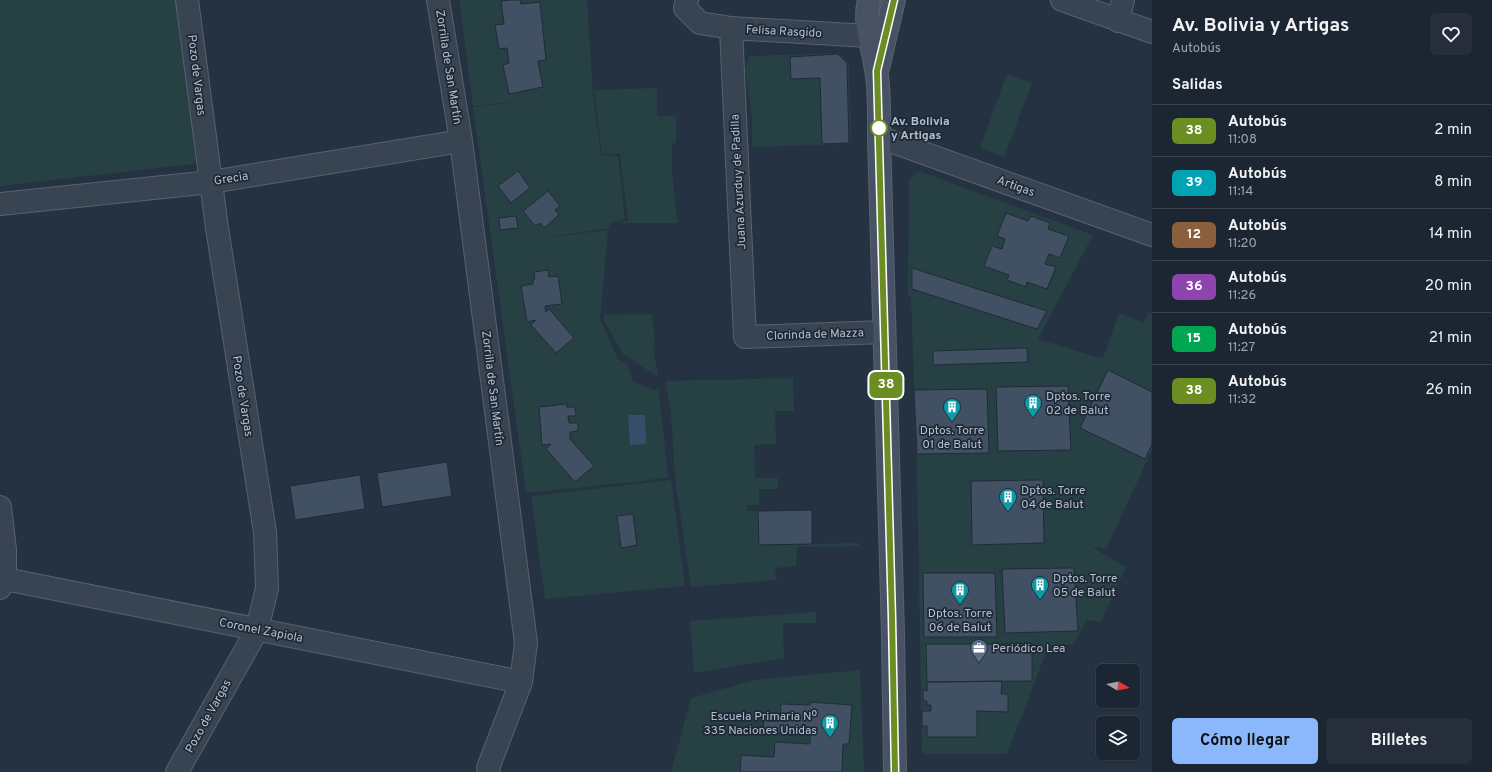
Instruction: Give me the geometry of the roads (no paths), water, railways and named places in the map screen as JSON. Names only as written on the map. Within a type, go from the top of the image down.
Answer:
[{"type":"street","name":"Pozo de Vargas","points":[[177,772],[257,630],[268,588],[265,532],[218,236],[187,0]]},
{"type":"street","name":"Zorrilla de San Martín","points":[[438,0],[461,141],[526,643],[522,682],[487,770]]},
{"type":"street","name":"Felisa Rasgido","points":[[687,0],[685,8],[700,23],[731,28],[869,36]]},
{"type":"street","points":[[869,0],[867,7],[869,36],[877,71],[880,137],[895,772]]},
{"type":"street","points":[[877,71],[894,0]]},
{"type":"street","points":[[1062,0],[1121,10],[1152,32]]},
{"type":"street","name":"Juana Azurduy de Padilla","points":[[731,28],[745,337]]},
{"type":"street","name":"Artigas","points":[[880,137],[1152,235]]},
{"type":"street","name":"Grecia","points":[[0,204],[211,182],[461,141]]},
{"type":"street","name":"Clorinda de Mazza","points":[[745,337],[884,332]]},
{"type":"street","points":[[0,506],[5,550],[2,581]]},
{"type":"street","name":"Coronel Zapiola","points":[[2,581],[522,682]]},
{"type":"water","points":[[628,415],[645,415],[646,444],[630,445]]},
{"type":"place","name":"Av. Bolivia y Artigas","points":[[879,128]]},
{"type":"place","name":"Dptos. Torre 02 de Balut","points":[[1033,418]]},
{"type":"place","name":"Dptos. Torre 01 de Balut","points":[[952,422]]},
{"type":"place","name":"Dptos. Torre 04 de Balut","points":[[1008,512]]},
{"type":"place","name":"Dptos. Torre 05 de Balut","points":[[1040,600]]},
{"type":"place","name":"Dptos. Torre 06 de Balut","points":[[960,605]]},
{"type":"place","name":"Periódico Lea","points":[[979,663]]},
{"type":"place","name":"Escuela Primaria Nº 335 Naciones Unidas","points":[[830,738]]}]
